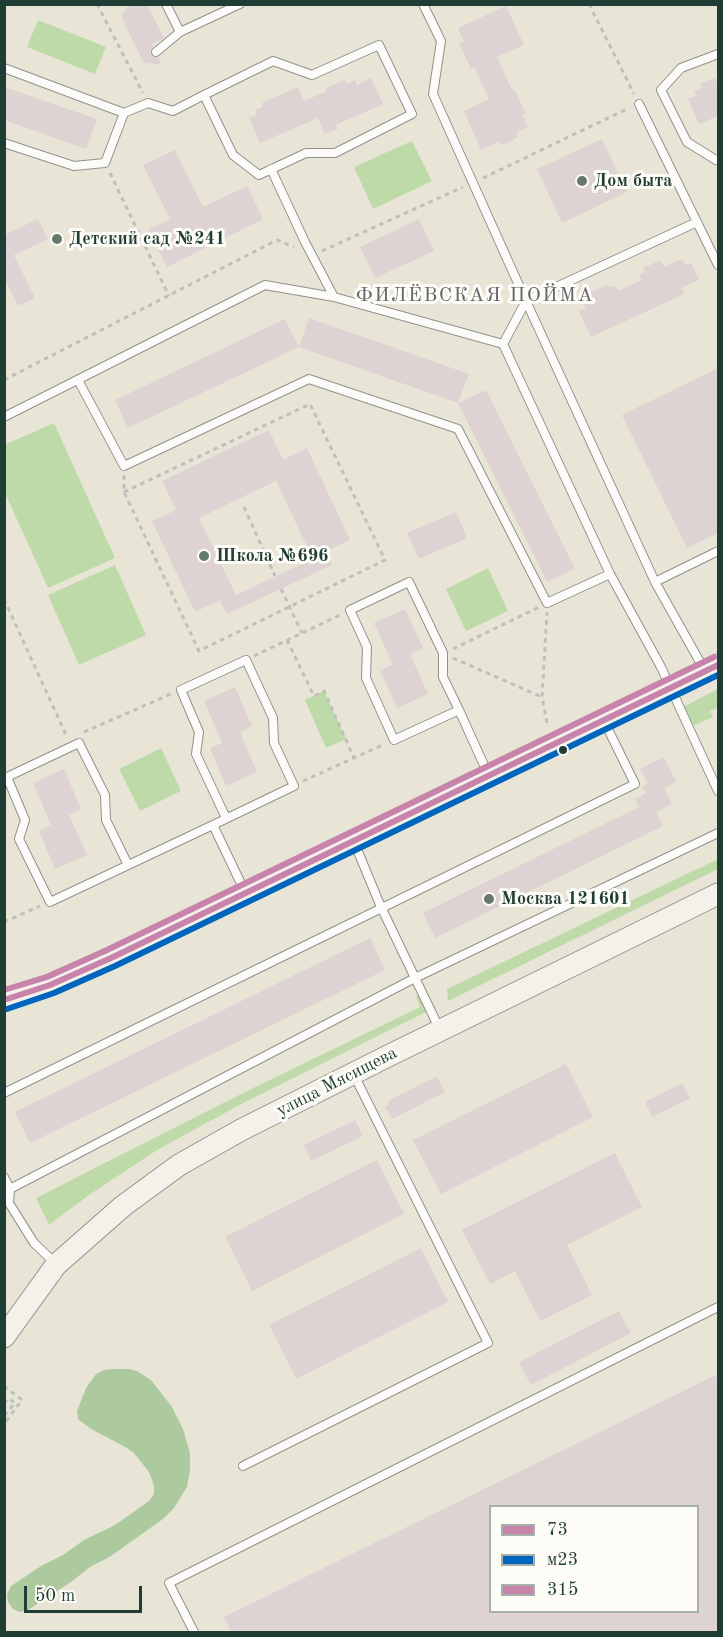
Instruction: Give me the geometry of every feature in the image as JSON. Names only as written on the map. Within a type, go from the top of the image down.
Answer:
[{"type":"street","points":[[4,1000],[50,985],[111,958],[712,668]]},
{"type":"street","name":"улица Мясищева","points":[[4,1337],[56,1265],[123,1206],[179,1165],[241,1130],[354,1073],[718,894]]},
{"type":"lane","points":[[166,4],[180,32]]},
{"type":"lane","points":[[156,52],[180,32],[240,4]]},
{"type":"lane","points":[[423,4],[441,41],[433,94],[655,582],[712,668]]},
{"type":"lane","points":[[4,68],[124,113],[148,103],[173,111],[204,95],[273,61],[312,75],[379,45],[412,114],[335,153],[306,153],[259,175],[233,155],[204,95]]},
{"type":"lane","points":[[718,54],[681,69],[662,90],[687,142],[718,161]]},
{"type":"lane","points":[[639,104],[718,266]]},
{"type":"lane","points":[[4,142],[74,166],[105,163],[124,113]]},
{"type":"lane","points":[[271,169],[334,297]]},
{"type":"lane","points":[[503,344],[526,301],[697,222]]},
{"type":"lane","points":[[4,417],[265,285],[334,297],[503,344],[610,574],[671,688],[718,791]]},
{"type":"lane","points":[[78,380],[124,466],[309,379],[458,429],[547,603],[610,574]]},
{"type":"lane","points":[[655,582],[718,551]]},
{"type":"lane","points":[[459,710],[394,740],[366,678],[367,647],[350,610],[409,582],[443,653],[443,677],[459,710],[489,776]]},
{"type":"lane","points":[[128,865],[106,820],[105,795],[79,743],[7,777],[25,820],[19,839],[50,902],[213,825],[294,786],[274,743],[273,718],[246,660],[181,690],[199,732],[196,754],[226,818]]},
{"type":"lane","points":[[4,1093],[635,784],[604,721]]},
{"type":"lane","points":[[213,825],[245,892]]},
{"type":"lane","points":[[7,1190],[415,978],[718,833]]},
{"type":"lane","points":[[353,841],[381,907],[441,1030]]},
{"type":"lane","points":[[243,1466],[488,1343],[354,1073]]},
{"type":"lane","points":[[4,1177],[9,1203],[34,1243],[56,1265]]},
{"type":"lane","points":[[194,1632],[169,1583],[718,1307]]},
{"type":"path","points":[[97,4],[148,103]]},
{"type":"path","points":[[4,380],[277,240],[313,255],[639,104],[589,4]]},
{"type":"path","points":[[105,163],[169,296]]},
{"type":"path","points":[[124,466],[124,492],[199,651],[385,560],[310,404],[124,492]]},
{"type":"path","points":[[244,507],[275,576]]},
{"type":"path","points":[[281,589],[302,633]]},
{"type":"path","points":[[4,599],[68,739]]},
{"type":"path","points":[[443,653],[547,603],[542,697],[547,723]]},
{"type":"path","points":[[246,660],[350,610]]},
{"type":"path","points":[[287,640],[314,696],[324,691],[354,758]]},
{"type":"path","points":[[443,653],[542,697]]},
{"type":"path","points":[[78,735],[181,690]]},
{"type":"path","points":[[294,786],[394,740]]},
{"type":"path","points":[[4,922],[50,902]]},
{"type":"path","points":[[4,1424],[22,1400],[5,1387]]},
{"type":"path","points":[[4,1403],[8,1398],[15,1402],[4,1416]]},
{"type":"green space","points":[[38,20],[106,47],[95,74],[27,47]]},
{"type":"green space","points":[[412,141],[432,181],[373,209],[354,167]]},
{"type":"green space","points":[[54,423],[115,558],[48,588],[5,493],[4,445]]},
{"type":"green space","points":[[115,565],[146,635],[79,665],[48,595]]},
{"type":"green space","points":[[488,568],[508,611],[466,631],[446,589]]},
{"type":"green space","points":[[718,689],[718,707],[710,711],[713,717],[695,725],[688,719],[683,707]]},
{"type":"green space","points":[[324,691],[346,739],[326,748],[305,700]]},
{"type":"green space","points":[[161,748],[181,791],[140,811],[119,769]]},
{"type":"green space","points":[[718,859],[718,869],[448,1001],[447,989]]},
{"type":"green space","points":[[419,995],[428,1011],[245,1102],[157,1150],[89,1195],[49,1225],[36,1198],[241,1094],[420,1007],[416,996]]},
{"type":"green space","points":[[112,1369],[137,1371],[151,1380],[172,1407],[183,1429],[190,1453],[187,1487],[174,1508],[163,1519],[28,1610],[20,1612],[13,1609],[8,1602],[7,1594],[11,1586],[84,1540],[115,1525],[149,1501],[154,1494],[149,1472],[134,1453],[91,1429],[78,1419],[77,1411],[86,1388],[96,1374]]},
{"type":"building","points":[[132,4],[145,4],[148,7],[164,38],[152,44],[150,52],[153,57],[158,57],[162,65],[144,63],[123,21],[122,15]]},
{"type":"building","points":[[506,6],[524,45],[497,57],[512,90],[514,89],[526,113],[522,115],[528,127],[516,133],[518,137],[505,144],[500,145],[499,142],[481,150],[464,111],[489,99],[474,67],[471,69],[459,43],[464,41],[458,28]]},
{"type":"building","points":[[371,78],[383,104],[336,125],[338,129],[325,134],[318,118],[260,143],[249,118],[257,115],[255,110],[263,107],[262,103],[298,87],[304,101],[345,80],[347,84],[355,80],[357,85]]},
{"type":"building","points":[[715,78],[718,86],[718,116],[699,124],[688,99],[696,96],[694,92],[702,88],[700,84]]},
{"type":"building","points":[[4,87],[97,119],[86,149],[4,120]]},
{"type":"building","name":"Дом быта","points":[[602,139],[627,192],[562,223],[537,169]]},
{"type":"building","points":[[175,150],[203,207],[247,186],[263,219],[167,267],[148,230],[170,219],[143,165]]},
{"type":"building","points":[[38,219],[48,239],[14,255],[35,298],[18,306],[4,278],[4,235]]},
{"type":"building","points":[[419,219],[434,251],[375,278],[360,247]]},
{"type":"building","points":[[682,259],[685,265],[691,263],[699,280],[681,288],[684,294],[591,337],[579,311],[586,308],[583,302],[591,298],[589,293],[608,285],[610,288],[615,286],[618,291],[642,280],[639,275],[645,272],[643,268],[661,260],[664,267]]},
{"type":"building","points":[[309,318],[469,374],[458,403],[299,347]]},
{"type":"building","points":[[285,319],[299,347],[128,428],[115,400]]},
{"type":"building","points":[[718,368],[718,533],[687,548],[622,415]]},
{"type":"building","points":[[486,390],[575,569],[547,582],[458,403]]},
{"type":"building","points":[[269,430],[283,460],[307,448],[350,540],[326,551],[332,565],[227,614],[220,600],[195,612],[152,521],[176,510],[162,481]],"holes":[[[276,481],[313,559],[236,595],[199,518]]]},
{"type":"building","points":[[456,512],[467,538],[419,559],[407,533]]},
{"type":"building","points":[[405,609],[423,648],[410,654],[428,694],[397,708],[380,670],[393,665],[374,623]]},
{"type":"building","points":[[235,687],[252,726],[240,732],[257,772],[226,786],[210,748],[222,743],[204,701]]},
{"type":"building","points":[[664,757],[676,782],[664,788],[672,804],[656,812],[663,826],[435,938],[423,913],[639,807],[635,799],[646,793],[642,787],[648,784],[640,769]]},
{"type":"building","points":[[64,769],[81,809],[69,815],[87,855],[55,869],[39,831],[51,825],[33,783]]},
{"type":"building","points":[[370,938],[385,970],[30,1143],[15,1112]]},
{"type":"building","points":[[566,1064],[593,1117],[441,1194],[413,1140]]},
{"type":"building","points":[[437,1076],[445,1092],[392,1119],[385,1107],[389,1105],[388,1101]]},
{"type":"building","points":[[682,1083],[690,1098],[652,1117],[645,1102]]},
{"type":"building","points":[[355,1120],[363,1136],[311,1161],[304,1145]]},
{"type":"building","points":[[615,1153],[642,1207],[567,1245],[592,1295],[540,1321],[515,1271],[490,1284],[462,1230]]},
{"type":"building","points":[[377,1160],[404,1214],[252,1291],[225,1237]]},
{"type":"building","points":[[421,1248],[448,1302],[296,1379],[269,1325]]},
{"type":"building","points":[[619,1311],[631,1333],[531,1385],[519,1362]]},
{"type":"building","points":[[718,1374],[718,1632],[231,1632],[224,1617]]},
{"type":"transit line","name":"315","points":[[4,990],[47,977],[107,950],[714,657]]},
{"type":"transit line","name":"73","points":[[4,1000],[50,985],[111,958],[718,665]]},
{"type":"transit line","name":"м23","points":[[7,1009],[54,993],[115,966],[718,675]]},
{"type":"place","name":"Дом быта","points":[[582,181]]},
{"type":"place","name":"Детский сад №241","points":[[57,239]]},
{"type":"place","name":"Школа №696","points":[[204,556]]},
{"type":"place","name":"Москва 121601","points":[[489,899]]},
{"type":"district","name":"ФИЛЁВСКАЯ ПОЙМА","points":[[475,296]]}]
